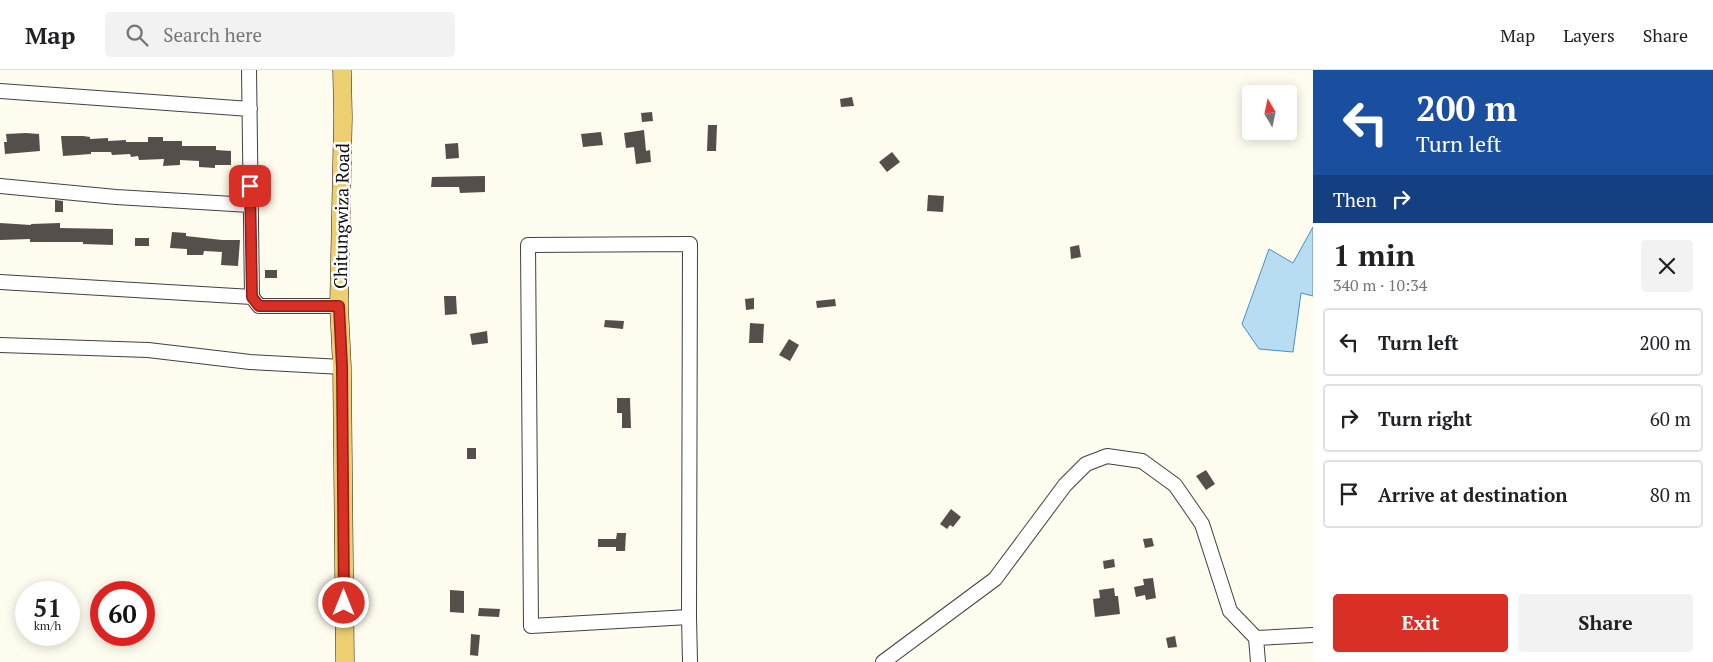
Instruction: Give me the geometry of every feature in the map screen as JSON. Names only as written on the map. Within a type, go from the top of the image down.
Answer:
[{"type":"main road","name":"Chitungwiza Road","points":[[342,70],[343,117],[339,306],[342,367],[345,662]]},
{"type":"street","points":[[249,70],[252,297],[259,306],[339,306]]},
{"type":"street","points":[[0,91],[250,109]]},
{"type":"street","points":[[0,186],[116,197],[250,205]]},
{"type":"street","points":[[688,618],[531,626],[528,245],[690,244],[688,618],[690,662]]},
{"type":"street","points":[[0,282],[252,297]]},
{"type":"street","points":[[0,345],[148,350],[250,362],[342,367]]},
{"type":"street","points":[[883,662],[995,579],[1065,485],[1086,464],[1107,456],[1142,461],[1175,485],[1202,524],[1230,611],[1256,638],[1258,662]]},
{"type":"street","points":[[1256,638],[1313,635]]},
{"type":"water","points":[[1313,227],[1313,296],[1301,293],[1293,352],[1259,349],[1242,324],[1269,249],[1293,263]]},
{"type":"building","points":[[852,97],[854,106],[841,107],[840,99]]},
{"type":"building","points":[[652,112],[653,121],[642,122],[641,113]]},
{"type":"building","points":[[708,125],[717,125],[716,151],[707,151]]},
{"type":"building","points":[[644,130],[646,151],[650,150],[651,162],[636,164],[634,147],[626,148],[624,133]]},
{"type":"building","points":[[601,132],[603,145],[583,147],[581,134]]},
{"type":"building","points":[[6,134],[39,134],[40,151],[5,154],[4,142],[7,142]]},
{"type":"building","points":[[61,136],[83,136],[90,137],[90,139],[108,138],[108,141],[126,140],[126,142],[148,142],[148,137],[163,137],[163,141],[182,141],[182,146],[216,146],[216,150],[231,151],[231,165],[215,165],[215,168],[199,167],[199,161],[180,160],[180,165],[163,166],[164,159],[139,160],[138,156],[131,157],[130,154],[112,155],[111,152],[91,152],[91,154],[63,156]]},
{"type":"building","points":[[458,143],[459,158],[446,159],[445,144]]},
{"type":"building","points":[[892,152],[900,162],[887,172],[879,162]]},
{"type":"building","points":[[485,176],[485,192],[460,193],[459,187],[431,187],[432,177]]},
{"type":"building","points":[[928,195],[944,196],[943,212],[927,211]]},
{"type":"building","points":[[55,200],[63,201],[63,212],[55,212]]},
{"type":"building","points":[[0,223],[31,225],[60,223],[60,228],[113,229],[113,245],[83,244],[83,242],[30,242],[30,239],[0,240]]},
{"type":"building","points":[[172,232],[186,233],[186,236],[240,240],[238,266],[221,265],[222,252],[204,251],[203,255],[187,255],[187,249],[170,248]]},
{"type":"building","points":[[135,238],[149,238],[149,246],[135,246]]},
{"type":"building","points":[[1079,245],[1081,257],[1071,259],[1070,247]]},
{"type":"building","points":[[265,270],[277,270],[277,278],[265,278]]},
{"type":"building","points":[[444,296],[456,296],[457,314],[445,315]]},
{"type":"building","points":[[754,298],[754,309],[746,310],[745,299]]},
{"type":"building","points":[[835,299],[836,306],[817,308],[816,301]]},
{"type":"building","points":[[605,320],[624,321],[623,329],[604,327]]},
{"type":"building","points":[[750,323],[764,324],[763,343],[749,343]]},
{"type":"building","points":[[487,331],[488,343],[472,345],[470,334]]},
{"type":"building","points":[[789,339],[799,345],[790,361],[779,355]]},
{"type":"building","points":[[617,398],[630,398],[631,428],[622,428],[622,413],[617,413]]},
{"type":"building","points":[[467,448],[476,448],[476,459],[467,459]]},
{"type":"building","points":[[1206,470],[1215,484],[1206,490],[1196,476]]},
{"type":"building","points":[[951,509],[961,517],[953,527],[950,525],[947,529],[940,524]]},
{"type":"building","points":[[617,533],[626,533],[625,551],[616,551],[616,547],[598,547],[598,539],[616,539]]},
{"type":"building","points":[[1152,538],[1154,546],[1145,548],[1143,539]]},
{"type":"building","points":[[1114,559],[1115,567],[1104,569],[1103,561]]},
{"type":"building","points":[[1153,578],[1156,598],[1146,600],[1145,595],[1136,597],[1134,587],[1144,585],[1143,579]]},
{"type":"building","points":[[1114,588],[1115,596],[1118,596],[1120,614],[1095,617],[1093,599],[1100,598],[1099,590]]},
{"type":"building","points":[[450,590],[464,591],[464,613],[450,612]]},
{"type":"building","points":[[479,608],[500,609],[499,617],[478,616]]},
{"type":"building","points":[[471,634],[480,635],[478,656],[470,655]]},
{"type":"building","points":[[1175,636],[1177,647],[1168,648],[1166,638]]},
{"type":"route","points":[[250,186],[252,297],[259,306],[339,306],[342,367],[344,603]]}]
